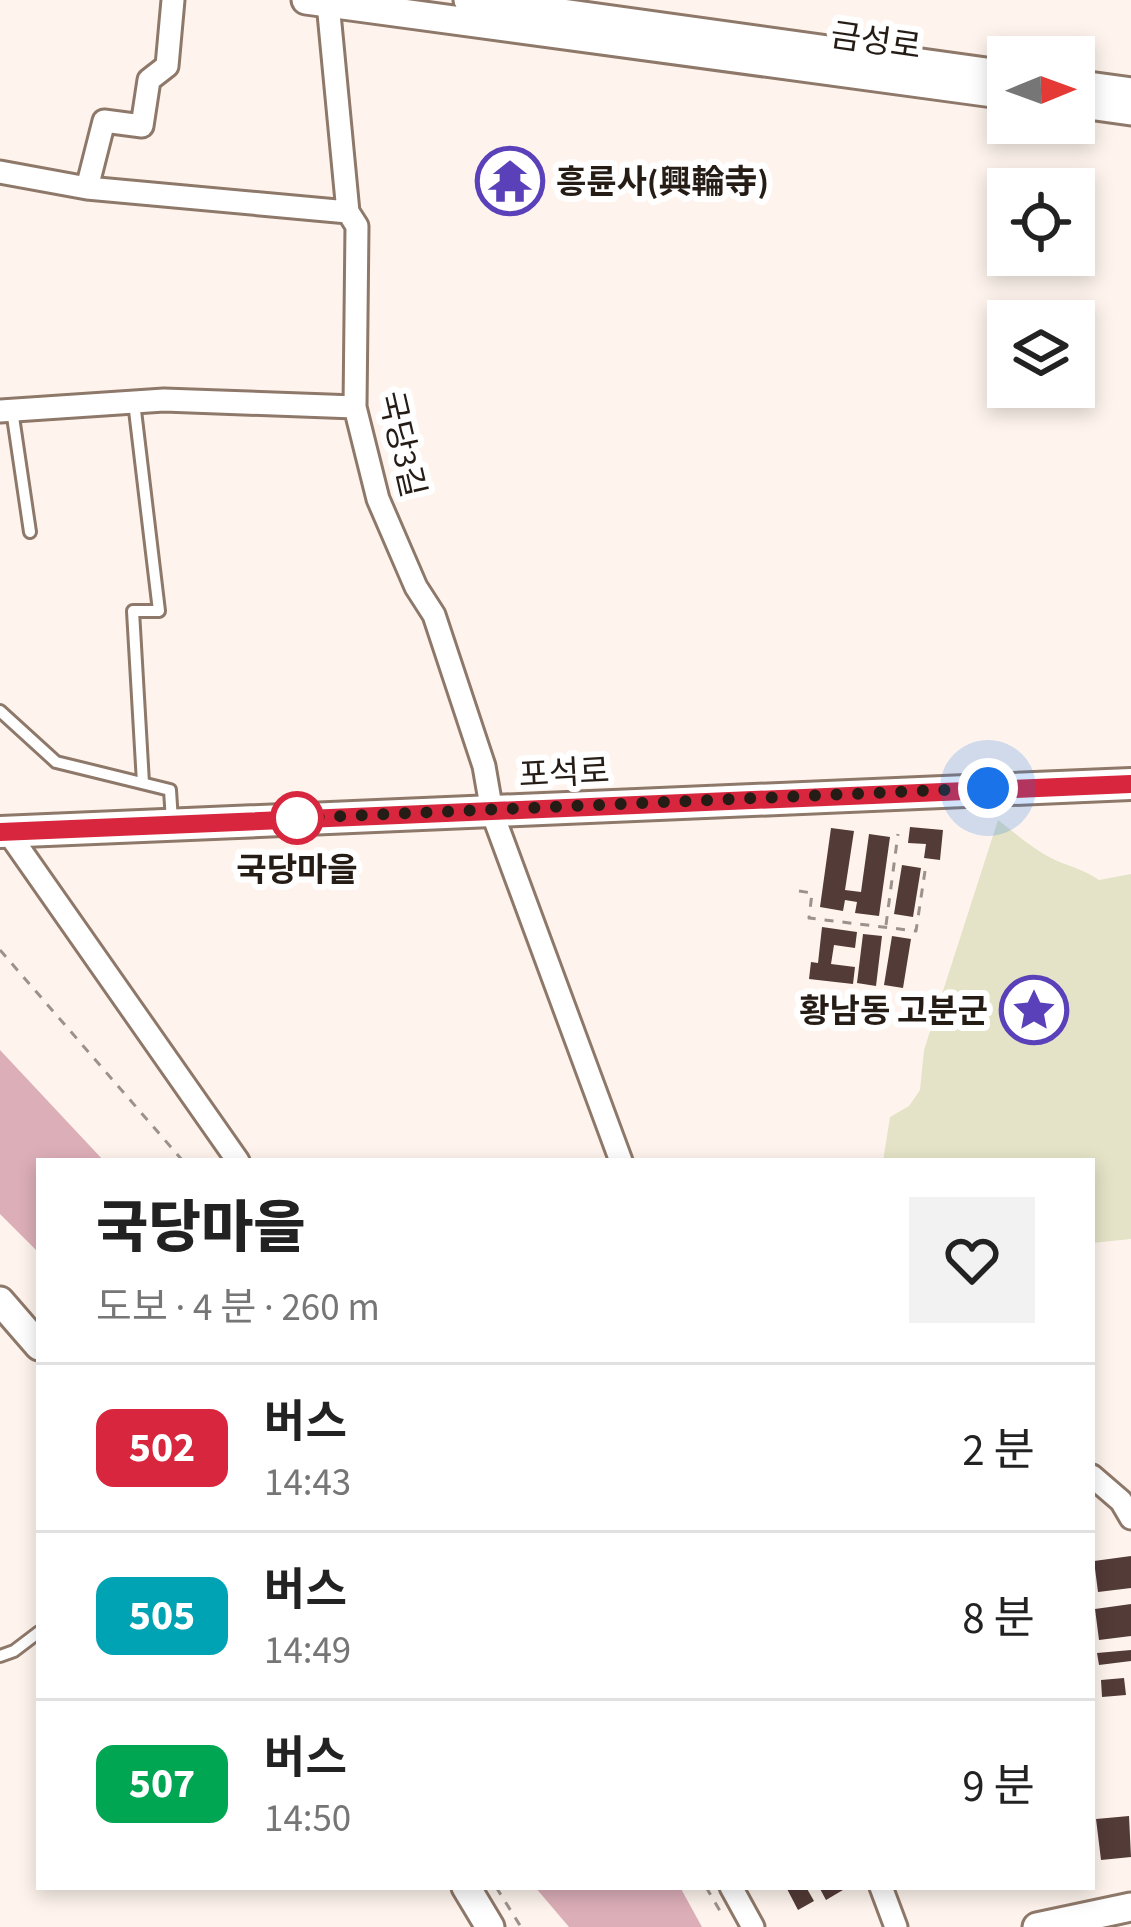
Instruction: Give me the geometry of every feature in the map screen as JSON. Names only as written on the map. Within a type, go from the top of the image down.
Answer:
[{"type":"main road","name":"포석로","points":[[4,831],[1131,784]]},
{"type":"street","points":[[87,188],[104,121],[142,126],[148,80],[167,66],[172,0]]},
{"type":"street","name":"금성로","points":[[468,0],[987,72]]},
{"type":"street","name":"금성로","points":[[317,2],[987,91]]},
{"type":"street","name":"국당3길","points":[[317,2],[348,212],[357,226],[356,407],[378,499],[416,587],[434,615],[484,766],[492,812],[619,1158]]},
{"type":"street","points":[[1095,87],[1131,92]]},
{"type":"street","points":[[1095,107],[1131,111]]},
{"type":"street","points":[[0,172],[87,188],[348,212]]},
{"type":"street","points":[[6,410],[164,400],[356,407]]},
{"type":"street","points":[[4,831],[236,1158]]},
{"type":"street","points":[[0,1301],[36,1343]]},
{"type":"street","points":[[1095,1479],[1131,1518]]},
{"type":"street","points":[[468,1890],[490,1927]]},
{"type":"street","points":[[733,1890],[753,1927]]},
{"type":"street","points":[[882,1890],[896,1927]]},
{"type":"street","points":[[1037,1927],[1131,1907]]},
{"type":"lane","points":[[134,402],[159,611],[134,611],[143,783]]},
{"type":"lane","points":[[6,410],[30,532]]},
{"type":"lane","points":[[0,711],[56,762],[170,790],[172,823]]},
{"type":"lane","points":[[0,1656],[14,1652],[36,1634]]},
{"type":"path","points":[[885,927],[898,834]]},
{"type":"path","points":[[799,891],[812,893],[808,918],[916,931],[925,871]]},
{"type":"path","points":[[0,950],[180,1158]]},
{"type":"path","points":[[498,1890],[521,1927]]},
{"type":"path","points":[[708,1890],[730,1927]]},
{"type":"green space","name":"황남동 고분군","points":[[998,820],[1047,856],[1099,880],[1131,874],[1131,1239],[1095,1243],[1095,1158],[883,1158],[890,1117],[909,1106],[920,1090],[924,1050]]},
{"type":"shaded area","points":[[0,1050],[101,1158],[36,1158],[36,1250],[0,1214]]},
{"type":"shaded area","points":[[538,1890],[682,1890],[702,1927],[569,1927]]},
{"type":"building","points":[[910,827],[943,830],[940,860],[924,858],[926,844],[908,843]]},
{"type":"building","points":[[831,828],[854,831],[845,890],[861,892],[869,834],[890,837],[879,916],[855,913],[857,902],[845,900],[843,911],[820,907]]},
{"type":"building","points":[[902,865],[921,868],[913,917],[894,914]]},
{"type":"building","points":[[822,927],[857,932],[855,948],[834,945],[831,964],[855,967],[853,984],[809,979],[811,962],[818,963]]},
{"type":"building","points":[[863,934],[882,936],[876,986],[857,983]]},
{"type":"building","points":[[892,936],[911,939],[903,988],[884,985]]},
{"type":"building","points":[[1131,1556],[1131,1588],[1098,1592],[1095,1561]]},
{"type":"building","points":[[1131,1604],[1131,1636],[1099,1640],[1095,1609]]},
{"type":"building","points":[[1131,1650],[1131,1661],[1099,1665],[1097,1653]]},
{"type":"building","points":[[1124,1678],[1126,1695],[1102,1697],[1101,1680]]},
{"type":"building","points":[[1129,1816],[1131,1857],[1101,1860],[1096,1819]]},
{"type":"building","points":[[788,1890],[808,1890],[814,1901],[798,1910]]},
{"type":"building","points":[[821,1890],[843,1890],[826,1900]]},
{"type":"bus line","name":"502","points":[[0,832],[1131,784]]},
{"type":"place","name":"흥륜사(興輪寺)","points":[[510,181]]},
{"type":"place","name":"국당마을","points":[[297,818]]},
{"type":"place","name":"황남동 고분군","points":[[1034,1010]]},
{"type":"route","points":[[297,818],[988,788]]}]
